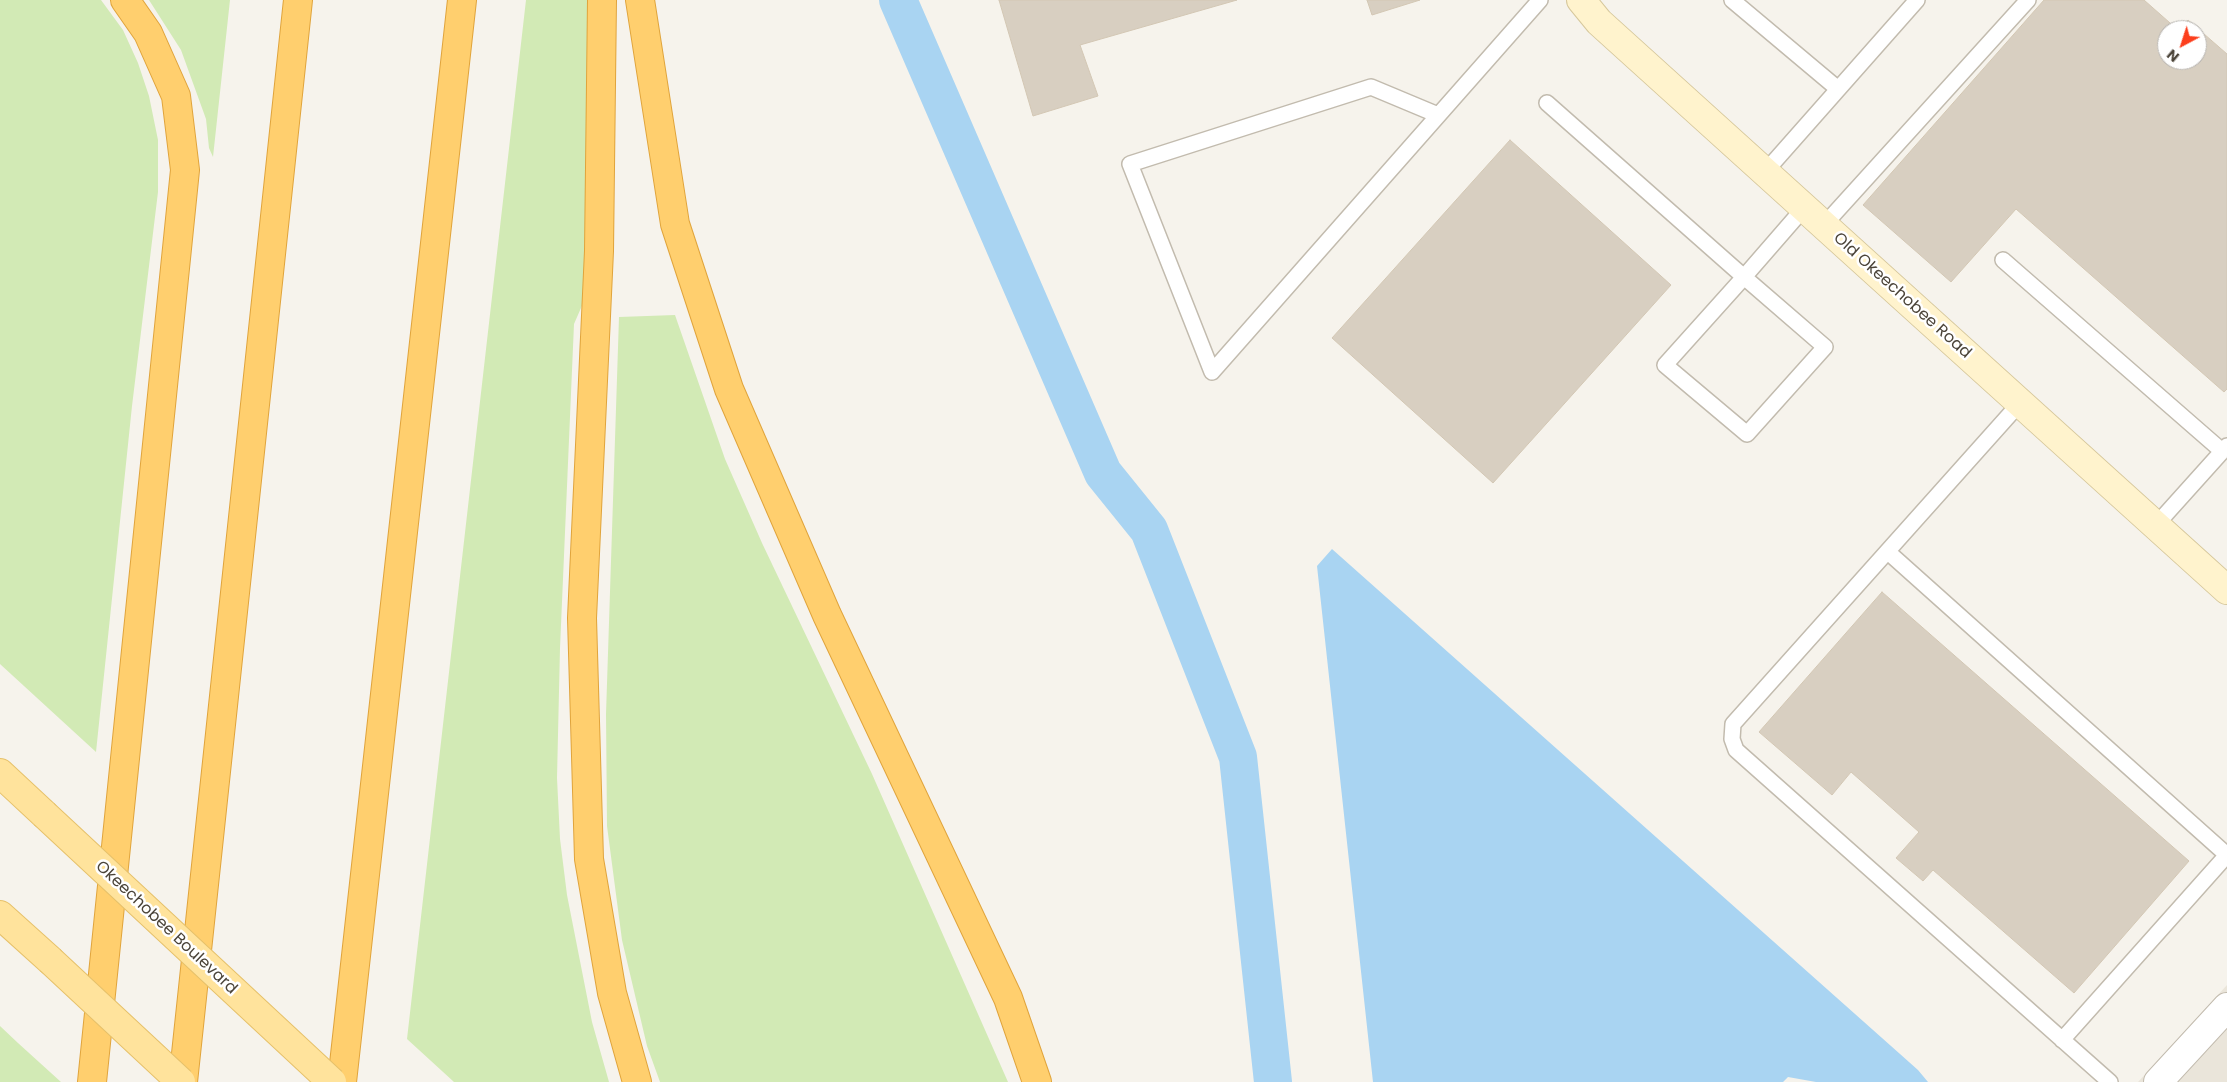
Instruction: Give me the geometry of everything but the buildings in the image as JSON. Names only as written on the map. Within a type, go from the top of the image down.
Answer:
[{"type":"highway","points":[[92,1082],[185,170],[176,96],[148,33],[125,0]]},
{"type":"highway","points":[[182,1082],[298,0]]},
{"type":"highway","points":[[342,1082],[462,0]]},
{"type":"highway","points":[[602,0],[599,250],[582,618],[589,859],[612,993],[637,1082]]},
{"type":"highway","points":[[640,0],[675,224],[729,390],[827,615],[1008,998],[1037,1082]]},
{"type":"main road","name":"Okeechobee Boulevard","points":[[0,773],[332,1082]]},
{"type":"main road","points":[[0,915],[182,1082]]},
{"type":"street","name":"Old Okeechobee Road","points":[[1581,0],[1599,22],[2227,590]]},
{"type":"street","points":[[2158,1082],[2227,1006]]},
{"type":"lane","points":[[1438,115],[1371,87],[1130,164],[1212,372],[1540,0]]},
{"type":"lane","points":[[1732,0],[1838,89]]},
{"type":"lane","points":[[1765,172],[1916,0]]},
{"type":"lane","points":[[1547,103],[1744,277],[1825,347],[1747,434],[1666,365],[1744,277],[1814,217],[2028,0]]},
{"type":"lane","points":[[2003,260],[2224,448],[2156,525]]},
{"type":"lane","points":[[2020,403],[1733,724],[1732,739],[1736,750],[2110,1082]]},
{"type":"lane","points":[[1888,552],[2227,855],[2062,1040]]},
{"type":"shaded area","points":[[2227,985],[2227,1082],[2138,1082]]},
{"type":"green space","points":[[0,0],[101,0],[123,30],[138,63],[149,96],[158,140],[158,192],[132,406],[96,752],[0,664]]},
{"type":"green space","points":[[149,0],[230,0],[213,157],[209,148],[206,119],[181,50]]},
{"type":"green space","points":[[526,0],[591,0],[584,301],[574,324],[560,648],[557,778],[560,839],[567,895],[592,1022],[609,1082],[454,1082],[407,1039]]},
{"type":"green space","points":[[675,315],[725,459],[762,543],[872,774],[1008,1082],[660,1082],[647,1046],[622,940],[607,826],[606,714],[619,317]]},
{"type":"green space","points":[[0,1026],[18,1043],[61,1082],[0,1082]]},
{"type":"water","points":[[1332,549],[1918,1070],[1928,1082],[1816,1082],[1788,1077],[1783,1082],[1373,1082],[1317,566]]},
{"type":"waterway","points":[[898,0],[1103,473],[1149,530],[1238,757],[1273,1082]]}]
